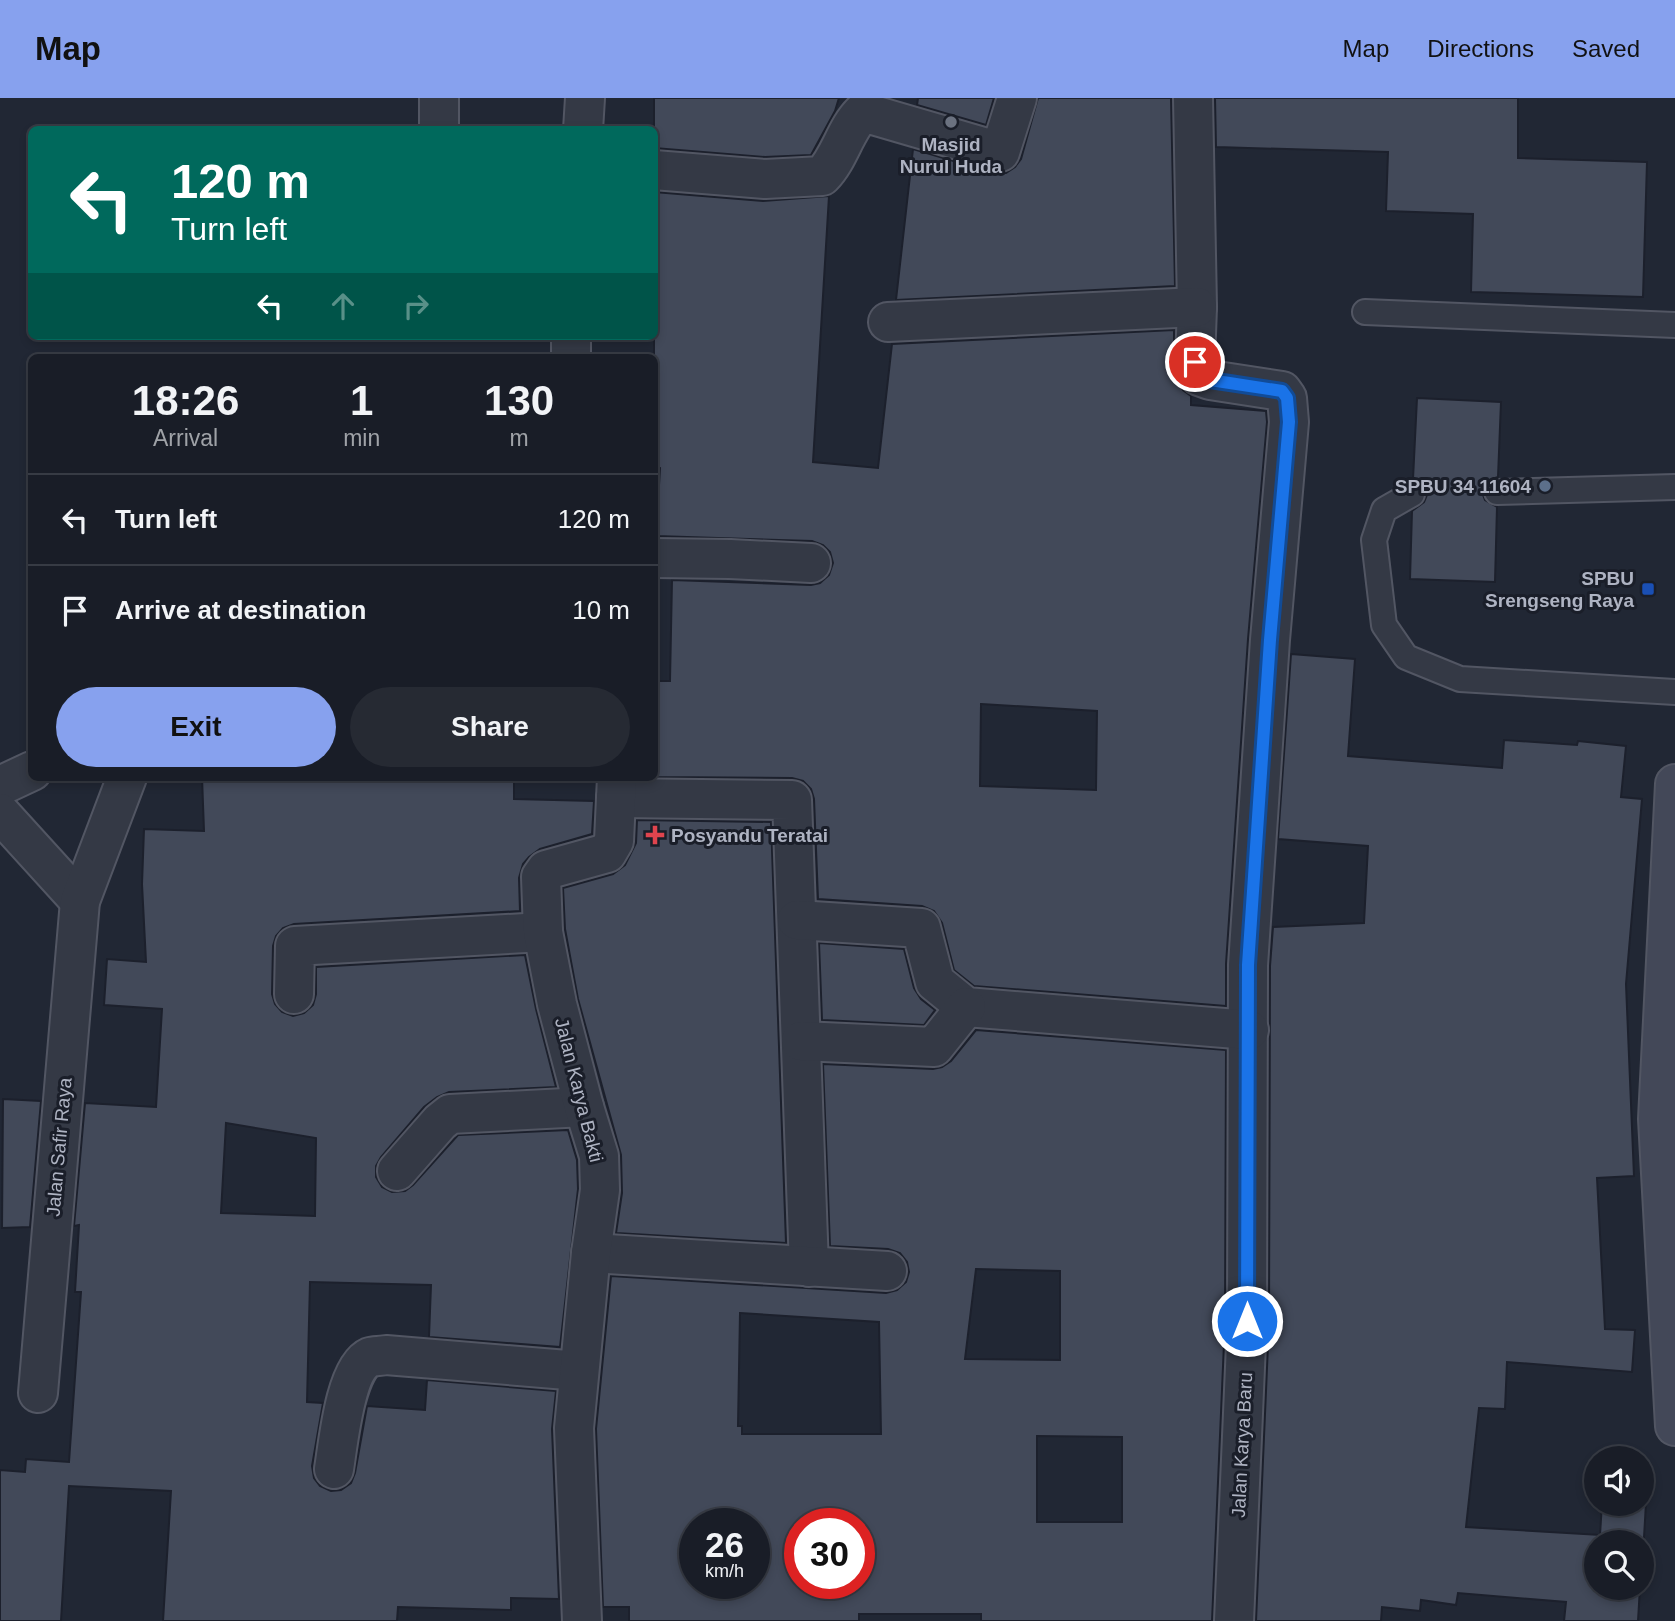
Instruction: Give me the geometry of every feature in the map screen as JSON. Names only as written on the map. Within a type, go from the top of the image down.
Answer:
[{"type":"main road","points":[[1675,784],[1658,1119],[1675,1426]]},
{"type":"street","points":[[439,98],[439,126]]},
{"type":"street","points":[[583,126],[585,98]]},
{"type":"street","points":[[658,170],[765,179],[822,176],[833,165],[856,120],[863,112],[1000,152],[1017,98]]},
{"type":"street","points":[[888,322],[1197,307],[1193,98]]},
{"type":"street","name":"Jalan Karya Baru","points":[[1197,307],[1195,362],[1199,376],[1282,391],[1287,398],[1289,422],[1248,965],[1247,1321],[1234,1621]]},
{"type":"street","points":[[658,558],[811,563]]},
{"type":"street","points":[[0,786],[28,773]]},
{"type":"street","name":"Jalan Safir Raya","points":[[38,1393],[80,901],[125,781]]},
{"type":"street","points":[[616,787],[792,800],[809,1267]]},
{"type":"street","name":"Jalan Karya Bakti","points":[[582,1621],[574,1428],[591,1253],[600,1190],[599,1156],[557,1004],[543,932],[541,877],[543,872],[607,853],[614,841],[616,787]]},
{"type":"street","points":[[0,813],[80,901]]},
{"type":"street","points":[[797,920],[921,928],[935,982],[966,1007],[1249,1030]]},
{"type":"street","points":[[294,994],[295,946],[543,932]]},
{"type":"street","points":[[801,1041],[934,1046],[966,1007]]},
{"type":"street","points":[[397,1171],[450,1114],[584,1107]]},
{"type":"street","points":[[591,1253],[887,1270]]},
{"type":"street","points":[[334,1469],[345,1399],[362,1364],[369,1357],[386,1355],[579,1371]]},
{"type":"lane","points":[[1365,312],[1675,326]]},
{"type":"lane","points":[[1497,492],[1675,487]]},
{"type":"lane","points":[[1412,494],[1384,510],[1374,540],[1384,625],[1406,657],[1460,679],[1675,692]]},
{"type":"building","points":[[654,98],[839,98],[835,111],[811,155],[765,157],[658,148],[658,126],[654,126]]},
{"type":"building","points":[[918,98],[994,98],[986,125],[917,105]]},
{"type":"building","points":[[1038,98],[1171,98],[1175,286],[896,300],[913,149],[994,173],[1006,173],[1021,159]]},
{"type":"building","points":[[1215,98],[1518,98],[1518,158],[1647,162],[1643,297],[1471,292],[1473,214],[1386,211],[1388,152],[1216,147]]},
{"type":"building","points":[[658,192],[763,201],[829,196],[813,462],[878,468],[892,344],[1174,330],[1174,368],[1183,390],[1191,396],[1191,405],[1266,411],[1226,964],[1226,1006],[974,986],[954,970],[942,923],[934,911],[922,906],[818,899],[814,799],[811,789],[803,781],[792,778],[658,777],[658,681],[670,681],[672,580],[811,585],[820,583],[829,575],[833,563],[830,552],[823,545],[812,541],[658,536],[658,354],[654,354],[654,340],[658,340]],"holes":[[[981,704],[1097,711],[1096,790],[980,786]]]},
{"type":"building","points":[[1417,398],[1501,402],[1498,477],[1489,480],[1482,492],[1485,500],[1497,507],[1495,582],[1410,579],[1412,511],[1424,502],[1427,495],[1424,486],[1413,479]]},
{"type":"building","points":[[1291,654],[1355,659],[1348,756],[1502,768],[1504,740],[1577,745],[1578,741],[1626,746],[1621,797],[1642,799],[1626,984],[1634,1176],[1597,1178],[1605,1329],[1635,1330],[1632,1372],[1507,1362],[1505,1409],[1479,1408],[1466,1527],[1584,1534],[1584,1600],[1639,1600],[1638,1621],[1564,1621],[1566,1602],[1458,1593],[1456,1605],[1421,1600],[1420,1611],[1382,1607],[1381,1621],[1256,1621],[1269,1322],[1270,966],[1273,927],[1364,923],[1368,846],[1278,839]]},
{"type":"building","points":[[202,781],[514,781],[514,799],[594,801],[592,834],[540,849],[523,864],[519,878],[520,911],[294,924],[283,928],[276,936],[273,946],[272,994],[275,1004],[282,1012],[293,1016],[304,1013],[313,1005],[316,994],[316,967],[525,955],[556,1087],[449,1092],[437,1097],[424,1107],[381,1157],[376,1166],[376,1177],[382,1187],[392,1192],[405,1191],[458,1135],[568,1130],[577,1160],[578,1189],[560,1347],[429,1337],[431,1285],[310,1282],[307,1402],[323,1403],[312,1466],[314,1478],[320,1486],[331,1491],[341,1490],[351,1483],[367,1406],[425,1410],[427,1380],[556,1391],[552,1429],[559,1599],[511,1598],[511,1610],[398,1607],[397,1621],[163,1621],[171,1491],[69,1486],[61,1621],[0,1621],[0,1470],[25,1472],[26,1459],[69,1462],[81,1292],[75,1292],[79,1225],[74,1226],[85,1103],[156,1107],[162,1009],[104,1005],[107,959],[146,962],[142,884],[144,829],[204,831]],"holes":[[[226,1123],[316,1138],[315,1216],[221,1213]]]},
{"type":"building","points":[[637,820],[771,822],[786,1243],[616,1233],[622,1193],[621,1155],[578,999],[565,929],[563,888],[613,874],[625,865],[636,843]]},
{"type":"building","points":[[819,943],[904,949],[914,988],[921,999],[935,1010],[924,1025],[822,1020]]},
{"type":"building","points":[[976,1030],[1226,1050],[1225,1320],[1212,1621],[981,1621],[981,1614],[859,1614],[859,1621],[629,1621],[629,1607],[603,1607],[596,1429],[611,1276],[886,1293],[897,1290],[906,1282],[909,1272],[907,1262],[900,1253],[888,1249],[830,1246],[823,1064],[933,1069],[951,1061]],"holes":[[[976,1269],[1060,1271],[1060,1360],[965,1359]],[[740,1313],[879,1322],[881,1434],[742,1434],[742,1426],[738,1426]],[[1037,1436],[1122,1437],[1122,1522],[1037,1522]]]},
{"type":"building","points":[[3,1099],[41,1101],[30,1227],[2,1228]]},
{"type":"building","points":[[1601,1516],[1645,1516],[1644,1530],[1600,1530]]},
{"type":"place","name":"Masjid Nurul Huda","points":[[951,122]]},
{"type":"place","name":"SPBU 34 11604","points":[[1545,486]]},
{"type":"place","name":"SPBU Srengseng Raya","points":[[1648,589]]},
{"type":"place","name":"Posyandu Teratai","points":[[655,835]]},
{"type":"route","points":[[1195,362],[1199,376],[1210,380],[1282,391],[1287,398],[1289,422],[1270,640],[1248,965],[1247,1321]]}]
